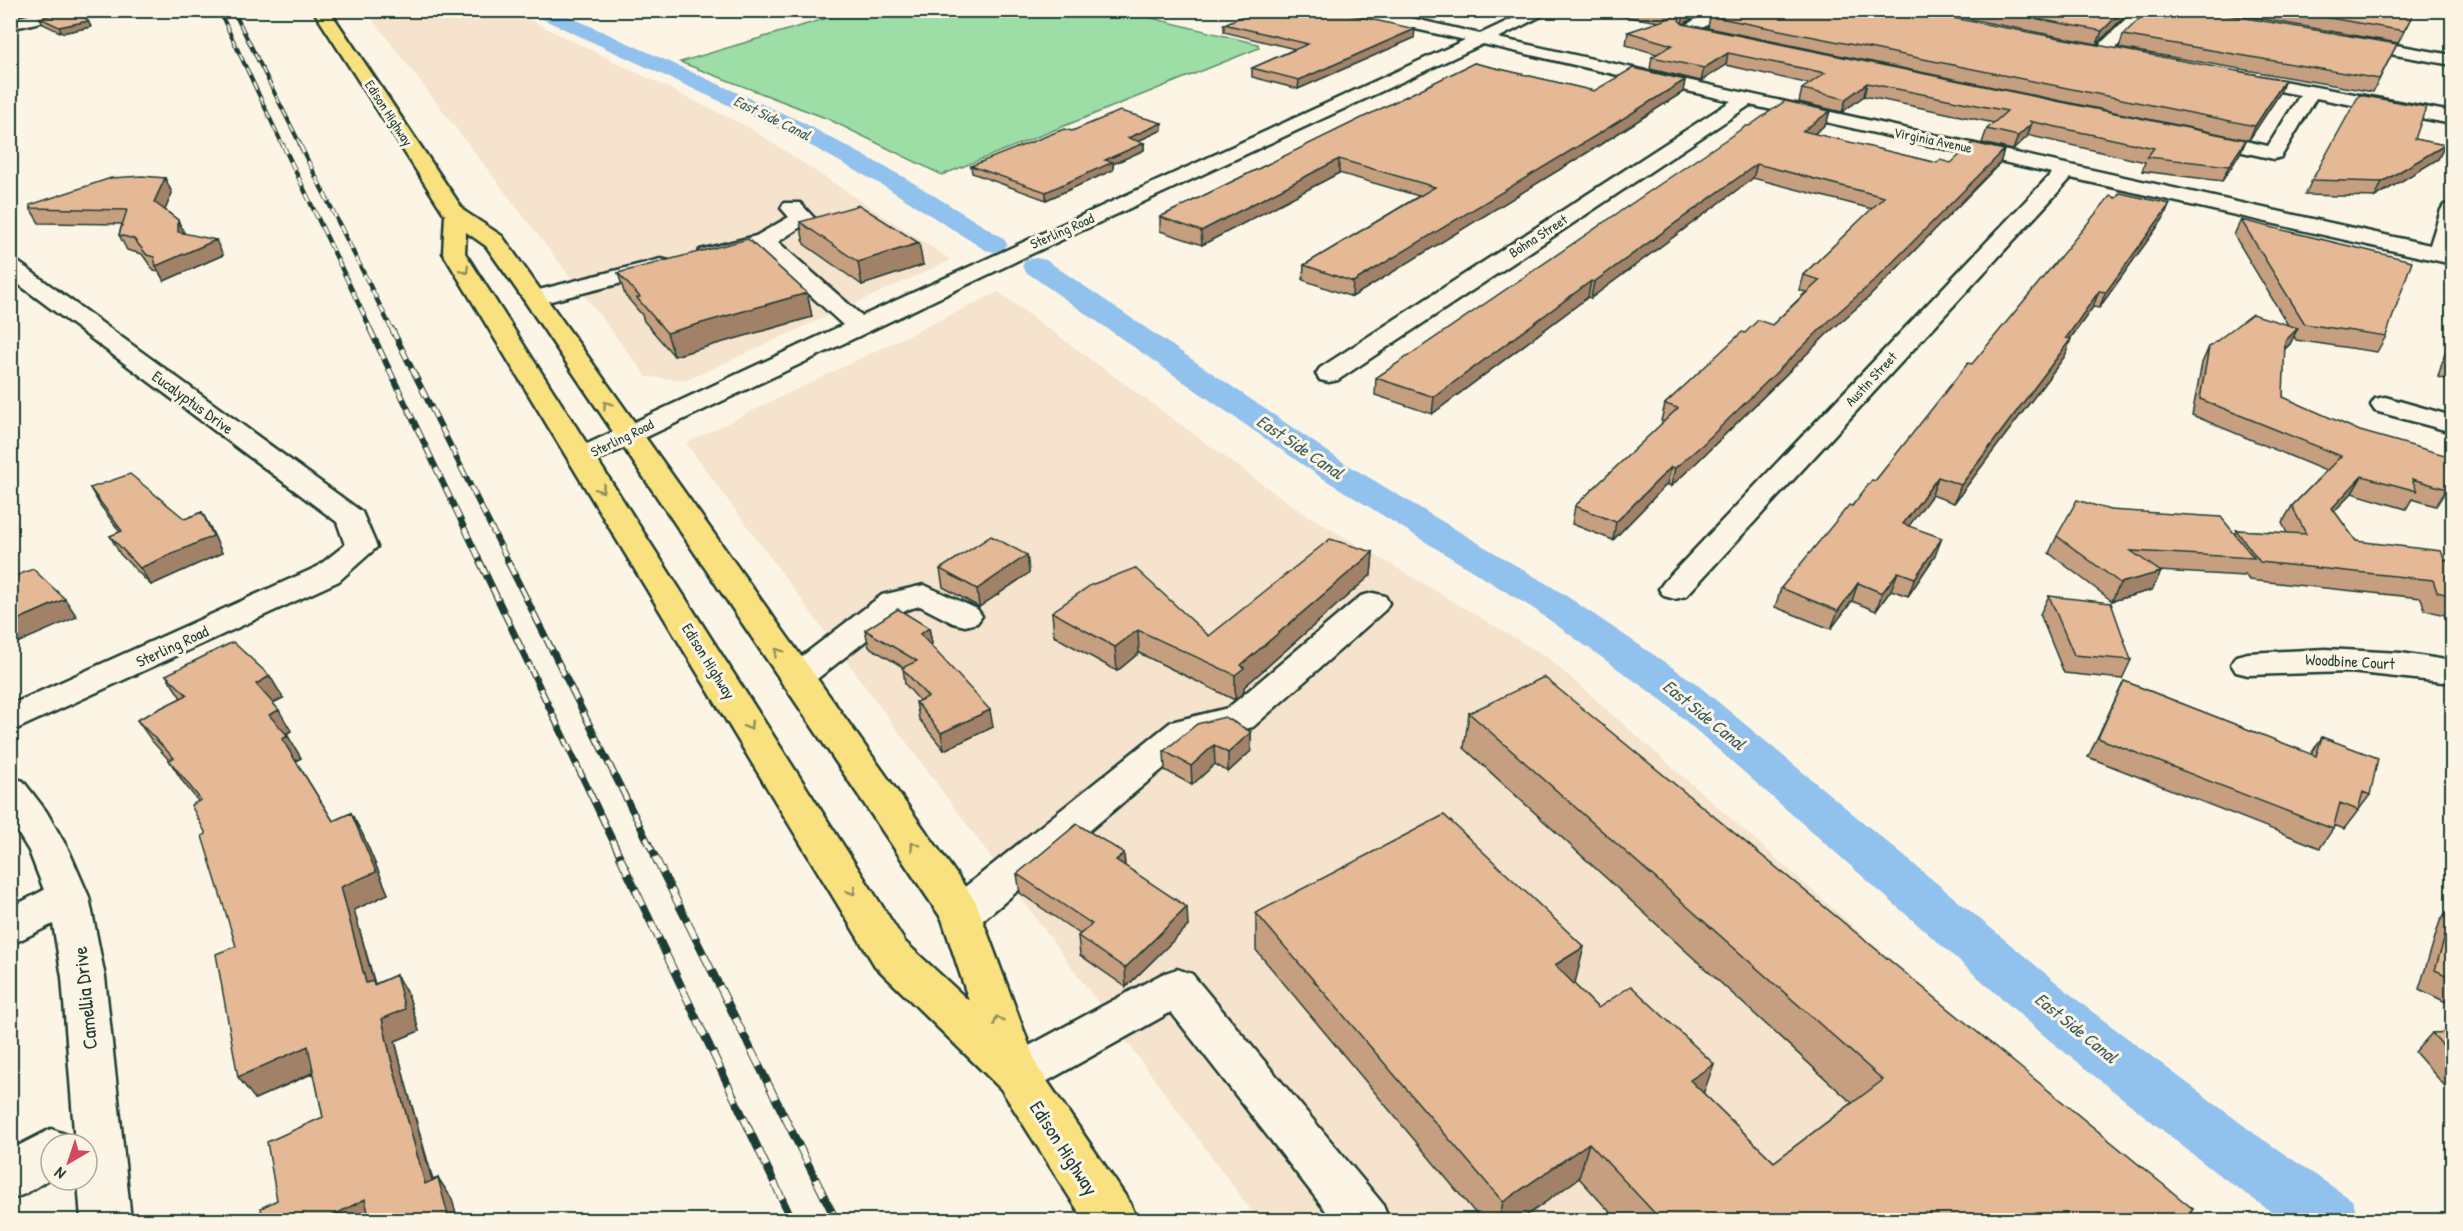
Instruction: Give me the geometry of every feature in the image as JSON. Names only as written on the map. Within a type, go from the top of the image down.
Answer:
[{"type":"main road","name":"Edison Highway","points":[[321,10],[456,215],[494,241],[961,914],[1017,1075]]},
{"type":"main road","name":"Edison Highway","points":[[456,215],[454,252],[890,954],[1017,1075],[1112,1221]]},
{"type":"street","points":[[10,24],[74,10]]},
{"type":"street","name":"Virginia Avenue","points":[[1352,10],[2445,255]]},
{"type":"street","name":"Sterling Road","points":[[582,457],[858,326],[1545,10]]},
{"type":"street","points":[[1711,36],[1687,31],[1723,10]]},
{"type":"street","points":[[2126,57],[2096,51],[2144,10]]},
{"type":"street","points":[[2337,40],[2452,60]]},
{"type":"street","points":[[2218,74],[2452,118]]},
{"type":"street","points":[[2180,133],[2274,153],[2312,92]]},
{"type":"street","name":"Bohna Street","points":[[1329,374],[1746,99]]},
{"type":"street","name":"Austin Street","points":[[1675,589],[2067,170]]},
{"type":"street","points":[[535,298],[764,241],[803,218],[792,208]]},
{"type":"street","points":[[2445,255],[2452,210]]},
{"type":"street","points":[[764,241],[858,326]]},
{"type":"street","name":"Eucalyptus Drive","points":[[10,267],[351,518],[361,547]]},
{"type":"street","points":[[2385,405],[2452,424]]},
{"type":"street","name":"Sterling Road","points":[[10,720],[328,574],[361,547]]},
{"type":"street","points":[[796,678],[894,602],[924,595],[965,616]]},
{"type":"street","points":[[961,914],[1184,730],[1239,718],[1373,603]]},
{"type":"street","name":"Woodbine Court","points":[[2248,664],[2300,658],[2361,659],[2452,672]]},
{"type":"street","name":"Camellia Drive","points":[[10,791],[34,820],[62,878],[81,946],[80,1132]]},
{"type":"street","points":[[10,928],[68,897]]},
{"type":"street","points":[[1017,1075],[1177,987],[1364,1221]]},
{"type":"street","points":[[10,1177],[39,1159]]},
{"type":"street","name":"Camellia Drive","points":[[97,1192],[106,1221]]},
{"type":"shaded area","points":[[366,11],[511,11],[748,127],[951,260],[687,380],[647,377]]},
{"type":"shaded area","points":[[998,292],[1294,507],[1547,657],[2187,1220],[1258,1220],[686,443]]},
{"type":"green space","points":[[851,11],[1123,11],[1258,44],[1259,48],[942,175],[828,119],[680,62]]},
{"type":"building","points":[[78,10],[88,21],[59,27],[40,18]]},
{"type":"building","points":[[1257,10],[1329,10],[1415,29],[1299,80],[1252,68],[1308,44],[1224,24]]},
{"type":"building","points":[[1667,10],[1688,10],[1684,13]]},
{"type":"building","points":[[1719,10],[1910,10],[2285,80],[2255,126],[1710,16]]},
{"type":"building","points":[[1990,10],[2123,10],[2102,31]]},
{"type":"building","points":[[2148,10],[2199,10],[2397,44],[2379,79],[2123,35]]},
{"type":"building","points":[[2284,10],[2415,10],[2404,31]]},
{"type":"building","points":[[1682,14],[1679,20],[1683,24],[2246,140],[2229,166],[2147,157],[2154,148],[2029,121],[2032,123],[2018,136],[1987,129],[2007,111],[1867,83],[1846,99],[1802,89],[1825,73],[1728,53],[1704,68],[1652,57],[1672,45],[1628,32]]},
{"type":"building","points":[[1474,63],[1594,91],[1633,68],[1685,80],[1353,282],[1304,265],[1435,187],[1339,159],[1201,231],[1160,217]]},
{"type":"building","points":[[2359,95],[2426,107],[2415,139],[2445,145],[2382,182],[2312,180]]},
{"type":"building","points":[[1785,101],[1830,111],[1803,131],[1937,163],[1940,160],[1951,163],[1973,143],[2004,150],[1873,282],[1833,317],[1702,445],[1675,468],[1671,467],[1616,522],[1575,506],[1678,408],[1665,404],[1742,332],[1745,333],[1758,320],[1772,325],[1820,280],[1803,275],[1884,197],[1757,164],[1594,282],[1591,281],[1434,397],[1376,378],[1694,161]]},
{"type":"building","points":[[1120,111],[1162,123],[1128,138],[1144,143],[1105,160],[1113,162],[1046,192],[971,166],[1064,129],[1072,131]]},
{"type":"building","points":[[142,176],[165,178],[154,202],[178,220],[178,232],[216,240],[156,266],[154,257],[147,255],[134,239],[119,235],[127,210],[30,208],[30,205],[111,178]]},
{"type":"building","points":[[2120,193],[2170,204],[2106,292],[2099,291],[2066,338],[2071,339],[1961,485],[1938,477],[1903,524],[1942,538],[1915,578],[1898,572],[1882,593],[1858,583],[1838,611],[1781,588],[1849,505],[1852,506],[1872,480],[1875,481],[1968,363],[1972,364],[2110,196],[2116,198]]},
{"type":"building","points":[[859,205],[919,243],[858,262],[800,222]]},
{"type":"building","points":[[2241,220],[2412,261],[2386,336],[2305,324]]},
{"type":"building","points":[[748,239],[807,293],[667,333],[637,298],[640,297],[618,273]]},
{"type":"building","points":[[2252,314],[2298,328],[2285,341],[2283,397],[2360,431],[2452,457],[2447,489],[2412,479],[2417,491],[2362,476],[2332,508],[2356,541],[2441,551],[2445,560],[2452,561],[2452,596],[2437,592],[2433,580],[2260,562],[2236,530],[2306,534],[2292,506],[2341,456],[2200,399],[2209,347]]},
{"type":"building","points":[[2452,344],[2452,361],[2447,360]]},
{"type":"building","points":[[130,474],[185,519],[202,512],[213,536],[140,568],[110,536],[122,531],[90,488]]},
{"type":"building","points":[[2077,500],[2110,510],[2221,517],[2254,558],[2131,551],[2161,572],[2120,583],[2057,536]]},
{"type":"building","points":[[991,536],[1027,555],[977,589],[940,569]]},
{"type":"building","points":[[1330,539],[1373,552],[1241,665],[1244,668],[1235,675],[1138,630],[1115,647],[1052,612],[1091,585],[1135,568],[1209,636]]},
{"type":"building","points":[[33,569],[65,599],[10,623],[10,578]]},
{"type":"building","points":[[2049,596],[2111,603],[2131,660],[2074,655]]},
{"type":"building","points":[[898,609],[929,628],[920,634],[990,710],[941,733],[916,702],[928,697],[902,668],[917,661],[865,630]]},
{"type":"building","points":[[233,642],[270,676],[256,684],[279,710],[269,715],[288,736],[282,739],[333,821],[351,813],[376,872],[341,887],[366,983],[373,981],[374,985],[396,975],[405,1009],[382,1019],[425,1184],[438,1178],[448,1215],[437,1221],[370,1221],[365,1199],[322,1221],[263,1221],[261,1208],[277,1200],[267,1142],[323,1117],[308,1046],[238,1077],[216,954],[236,946],[202,836],[206,834],[191,805],[201,800],[169,760],[174,758],[137,720],[187,695],[166,675]]},
{"type":"building","points":[[1544,677],[2193,1209],[2180,1221],[1662,1221],[1589,1143],[1503,1202],[1256,913],[1444,815],[1584,947],[1555,965],[1598,1008],[1631,986],[1714,1064],[1690,1080],[1774,1162],[1883,1080],[1469,713]]},
{"type":"building","points":[[2124,681],[2316,756],[2322,737],[2378,758],[2370,795],[2363,792],[2358,810],[2340,803],[2333,829],[2098,738]]},
{"type":"building","points":[[1225,717],[1251,732],[1228,753],[1214,745],[1191,766],[1164,751],[1197,724]]},
{"type":"building","points":[[1077,824],[1124,853],[1116,860],[1187,907],[1125,968],[1078,936],[1092,924],[1017,874]]},
{"type":"building","points":[[2452,913],[2452,978],[2435,970]]},
{"type":"building","points":[[2452,1032],[2452,1056],[2432,1033]]},
{"type":"waterway","name":"East Side Canal","points":[[539,10],[794,127],[898,184],[994,244]]},
{"type":"waterway","name":"East Side Canal","points":[[1036,266],[1331,469],[1548,601],[1679,692],[2067,1023],[2235,1153],[2331,1220]]},
{"type":"railway","points":[[219,10],[283,146]]},
{"type":"railway","points":[[233,10],[301,146]]},
{"type":"railway","points":[[283,145],[371,330]]},
{"type":"railway","points":[[300,145],[392,330]]},
{"type":"railway","points":[[370,329],[481,563]]},
{"type":"railway","points":[[392,329],[509,563]]},
{"type":"railway","points":[[480,562],[621,858]]},
{"type":"railway","points":[[508,562],[656,858]]},
{"type":"railway","points":[[620,857],[792,1220]]},
{"type":"railway","points":[[655,857],[836,1220]]}]
